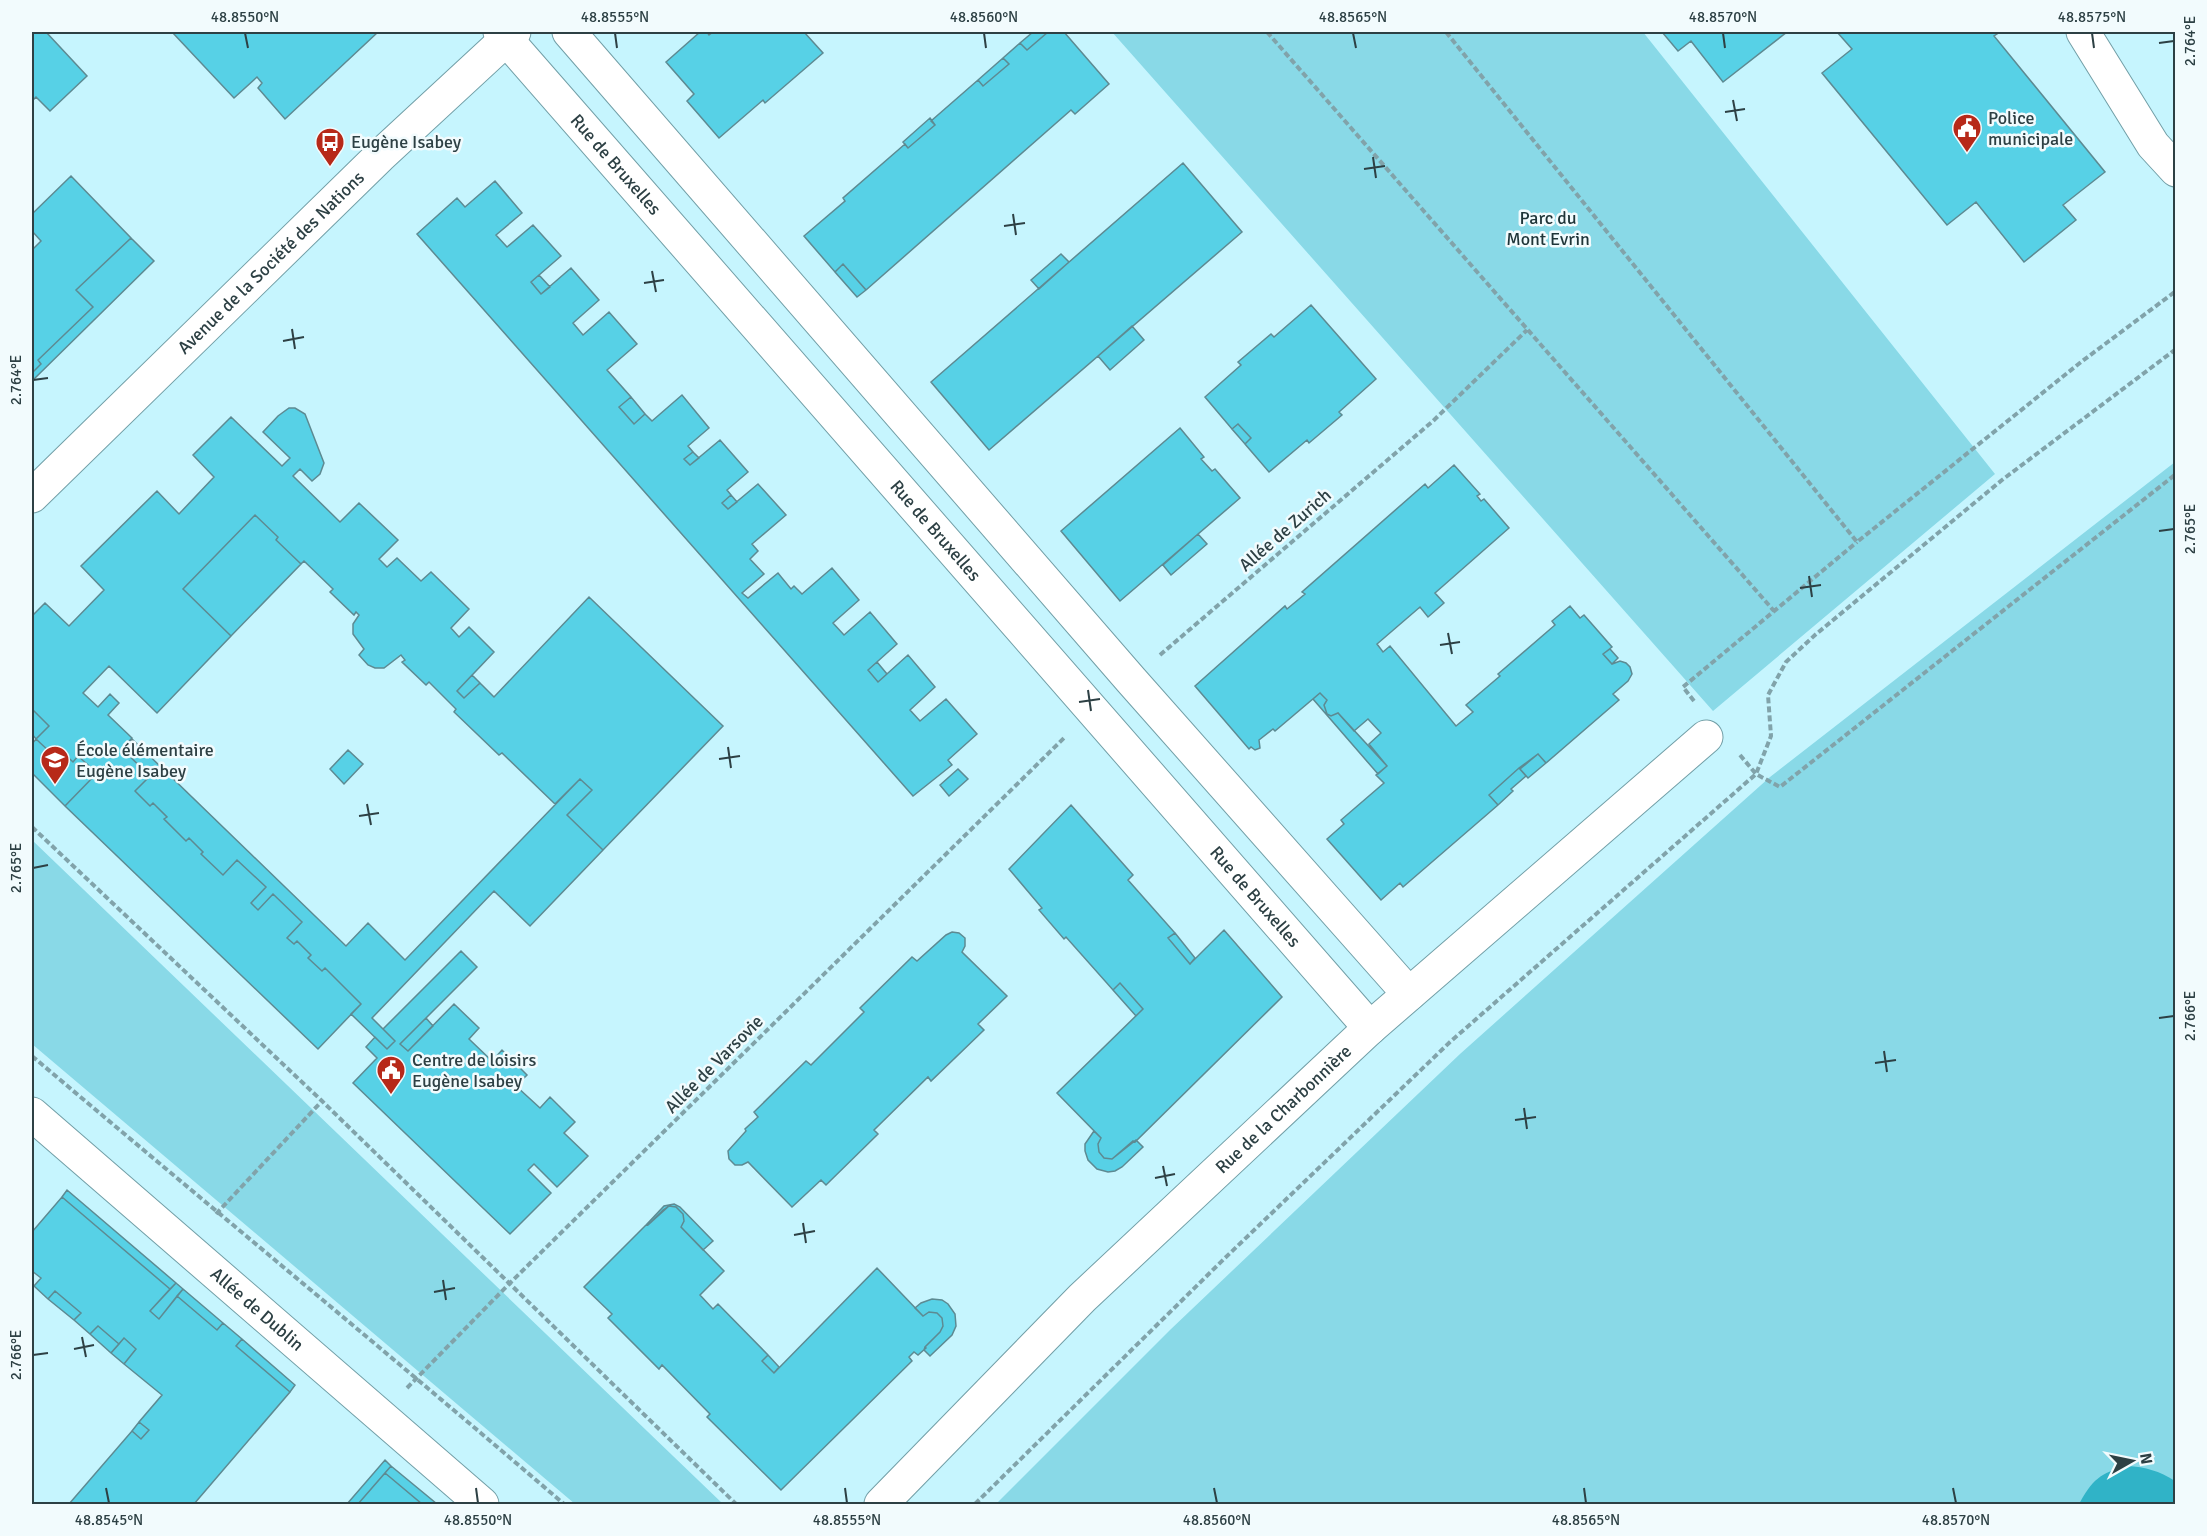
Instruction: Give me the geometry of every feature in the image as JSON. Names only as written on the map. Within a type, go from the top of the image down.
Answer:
[{"type":"street","points":[[569,32],[1123,671],[1409,994]]},
{"type":"street","points":[[2083,32],[2153,145],[2175,170]]},
{"type":"street","name":"Avenue de la Société des Nations","points":[[32,496],[507,34]]},
{"type":"street","name":"Rue de Bruxelles","points":[[507,34],[1370,1028]]},
{"type":"street","name":"Rue de la Charbonnière","points":[[881,1504],[1082,1298],[1370,1028],[1720,742]]},
{"type":"street","name":"Allée de Dublin","points":[[32,1114],[482,1504]]},
{"type":"path","points":[[1267,32],[1774,611]]},
{"type":"path","points":[[1446,32],[1857,542]]},
{"type":"path","points":[[1698,705],[1683,687],[1857,542],[2081,362],[2175,291]]},
{"type":"path","name":"Allée de Zurich","points":[[1155,659],[1432,421],[1527,330]]},
{"type":"path","points":[[975,1504],[1225,1258],[1450,1042],[1756,774],[1770,736],[1768,695],[1786,662],[1815,635],[2002,480],[2175,349]]},
{"type":"path","points":[[1720,742],[1756,774],[1780,787],[2175,474]]},
{"type":"path","name":"Allée de Varsovie","points":[[379,1417],[509,1284],[1070,732]]},
{"type":"path","points":[[32,826],[322,1101],[736,1504]]},
{"type":"path","points":[[32,1056],[564,1504]]},
{"type":"path","points":[[185,1247],[322,1101]]},
{"type":"green space","name":"Parc du Mont Evrin","points":[[1112,32],[1643,32],[1995,474],[1713,711]]},
{"type":"green space","points":[[2175,462],[2175,1504],[996,1504],[1170,1330],[1460,1054],[1770,777]]},
{"type":"green space","points":[[32,840],[723,1504],[575,1504],[32,1044]]},
{"type":"shaded area","points":[[2127,1466],[2152,1470],[2175,1481],[2175,1504],[2079,1504],[2088,1489],[2103,1475]]},
{"type":"building","points":[[32,32],[46,32],[87,76],[50,111],[36,97],[32,101]]},
{"type":"building","points":[[172,32],[378,32],[285,119],[258,88],[262,83],[257,77],[234,98]]},
{"type":"building","points":[[700,32],[707,32],[709,35],[713,32],[804,32],[823,53],[765,103],[763,100],[719,138],[687,101],[694,94],[666,62]]},
{"type":"building","points":[[1033,32],[1048,32],[1027,50],[1020,43]]},
{"type":"building","points":[[1048,32],[1064,32],[1109,84],[1075,114],[1071,110],[866,290],[843,264],[835,272],[804,236],[845,201],[843,198],[905,144],[908,148],[935,125],[931,121],[978,80],[983,86],[1009,64],[1003,58],[1020,43],[1027,50]]},
{"type":"building","points":[[1662,32],[1787,32],[1723,82],[1691,41],[1678,51]]},
{"type":"building","points":[[1837,32],[2000,32],[1994,36],[2105,172],[2063,205],[2076,220],[2024,262],[1976,202],[1947,225],[1822,73],[1852,49]]},
{"type":"building","points":[[1003,58],[1009,64],[983,86],[978,80]]},
{"type":"building","points":[[930,118],[935,125],[908,148],[903,142]]},
{"type":"building","points":[[1183,163],[1242,232],[989,450],[931,382]]},
{"type":"building","points":[[71,176],[131,238],[76,290],[93,307],[38,360],[41,364],[32,373],[32,250],[41,241],[32,231],[32,214]]},
{"type":"building","points":[[495,181],[522,213],[496,235],[507,247],[533,225],[561,256],[531,282],[541,294],[571,268],[599,300],[573,323],[583,335],[609,312],[637,344],[607,370],[631,397],[619,407],[634,424],[645,414],[652,421],[682,395],[709,428],[688,446],[693,452],[684,459],[690,465],[720,440],[748,472],[727,490],[731,495],[722,503],[728,509],[758,484],[786,515],[752,544],[758,551],[750,559],[764,574],[742,593],[748,598],[778,573],[791,589],[794,586],[802,594],[832,568],[859,600],[833,623],[844,635],[870,612],[897,644],[868,670],[878,682],[908,655],[935,687],[910,710],[920,721],[946,699],[977,734],[948,760],[952,765],[913,796],[417,234],[457,198],[465,207]]},
{"type":"building","points":[[131,238],[154,261],[32,381],[32,373],[41,364],[38,360],[93,307],[76,290]]},
{"type":"building","points":[[1061,254],[1069,262],[1039,289],[1031,280]]},
{"type":"building","points":[[843,264],[866,290],[857,297],[835,272]]},
{"type":"building","points":[[539,275],[550,287],[541,294],[531,282]]},
{"type":"building","points":[[1311,305],[1376,379],[1339,412],[1342,415],[1309,443],[1307,440],[1269,472],[1245,444],[1251,438],[1238,424],[1232,429],[1205,397],[1241,365],[1238,362],[1271,334],[1274,337]]},
{"type":"building","points":[[1132,326],[1144,340],[1110,370],[1098,356]]},
{"type":"building","points":[[631,397],[645,414],[634,424],[619,407]]},
{"type":"building","points":[[289,408],[295,408],[305,414],[324,463],[320,474],[312,481],[300,469],[293,476],[340,522],[359,503],[398,540],[379,559],[387,567],[397,558],[421,581],[431,572],[469,609],[451,628],[459,637],[469,627],[494,652],[457,691],[464,698],[480,683],[494,697],[589,597],[723,726],[603,850],[567,815],[592,790],[580,779],[555,804],[502,753],[499,755],[454,712],[456,709],[429,682],[426,685],[402,662],[405,660],[401,655],[384,668],[368,665],[359,655],[364,649],[353,634],[353,624],[359,615],[356,612],[354,615],[330,592],[333,589],[304,561],[301,564],[276,540],[278,537],[255,515],[183,589],[231,636],[157,713],[109,666],[83,693],[98,707],[110,694],[119,703],[108,715],[132,738],[122,749],[150,776],[135,791],[150,806],[153,803],[167,817],[164,819],[186,841],[189,838],[203,852],[201,854],[223,875],[237,860],[266,887],[251,903],[258,910],[273,894],[302,922],[287,938],[294,944],[297,941],[311,955],[308,958],[322,971],[325,968],[361,1004],[318,1049],[65,806],[97,773],[78,756],[73,762],[56,746],[50,752],[36,739],[49,726],[32,709],[32,616],[45,603],[69,626],[104,590],[81,566],[157,491],[179,514],[214,477],[193,455],[231,417],[282,466],[290,458],[263,432]]},
{"type":"building","points":[[1238,424],[1251,438],[1245,444],[1232,429]]},
{"type":"building","points":[[1180,428],[1204,457],[1201,459],[1212,471],[1215,469],[1240,498],[1120,601],[1061,531]]},
{"type":"building","points":[[693,452],[699,458],[690,465],[684,459]]},
{"type":"building","points":[[1454,465],[1480,494],[1477,496],[1481,501],[1484,499],[1509,528],[1435,593],[1444,603],[1428,617],[1420,607],[1377,644],[1383,652],[1390,646],[1456,726],[1473,712],[1466,705],[1555,625],[1552,621],[1570,606],[1580,618],[1584,615],[1612,647],[1603,654],[1612,664],[1620,661],[1626,663],[1632,674],[1628,681],[1613,694],[1619,700],[1546,763],[1538,754],[1519,768],[1489,795],[1498,805],[1403,887],[1400,883],[1381,900],[1327,839],[1344,824],[1341,820],[1384,783],[1376,775],[1387,766],[1369,744],[1381,733],[1368,719],[1354,731],[1338,713],[1331,716],[1327,714],[1324,705],[1327,700],[1320,693],[1275,731],[1273,729],[1259,740],[1260,748],[1255,750],[1251,747],[1249,749],[1195,686],[1285,606],[1287,609],[1305,594],[1302,592],[1425,484],[1428,488]]},
{"type":"building","points":[[731,495],[737,502],[728,509],[722,503]]},
{"type":"building","points":[[255,515],[278,537],[276,540],[301,564],[231,636],[183,589]]},
{"type":"building","points":[[1198,534],[1207,544],[1171,575],[1163,565]]},
{"type":"building","points":[[1610,649],[1618,658],[1612,664],[1603,654]]},
{"type":"building","points":[[877,662],[887,674],[878,682],[868,670]]},
{"type":"building","points":[[472,675],[480,683],[464,698],[457,691]]},
{"type":"building","points":[[1320,693],[1327,700],[1324,705],[1327,714],[1331,716],[1338,713],[1387,766],[1378,774],[1313,699]]},
{"type":"building","points":[[32,709],[49,726],[36,739],[32,734]]},
{"type":"building","points":[[36,739],[50,752],[56,746],[73,762],[78,756],[97,773],[65,806],[32,773],[32,744]]},
{"type":"building","points":[[132,739],[346,946],[368,923],[405,960],[580,779],[592,790],[567,815],[603,850],[530,926],[494,891],[372,1018],[395,1041],[387,1049],[351,1014],[361,1004],[325,968],[322,971],[308,958],[311,955],[297,941],[294,944],[287,938],[302,922],[273,894],[258,910],[251,903],[266,887],[237,860],[223,875],[201,854],[203,852],[189,838],[186,841],[164,819],[167,817],[153,803],[150,806],[135,791],[150,776],[122,749]]},
{"type":"building","points":[[348,750],[363,764],[344,784],[330,769]]},
{"type":"building","points":[[1538,754],[1546,763],[1528,778],[1520,769]]},
{"type":"building","points":[[1519,768],[1526,776],[1498,805],[1489,795]]},
{"type":"building","points":[[958,769],[968,779],[949,796],[940,785]]},
{"type":"building","points":[[1071,805],[1133,875],[1128,880],[1175,933],[1168,938],[1190,964],[1224,930],[1282,997],[1135,1142],[1133,1141],[1112,1159],[1104,1158],[1099,1152],[1098,1144],[1101,1138],[1057,1093],[1143,1009],[1120,983],[1113,990],[1066,937],[1064,939],[1039,910],[1042,908],[1009,869]]},
{"type":"building","points":[[952,932],[959,933],[965,938],[962,952],[1007,996],[978,1024],[984,1030],[931,1081],[928,1077],[874,1130],[878,1134],[826,1185],[821,1180],[792,1207],[748,1162],[735,1165],[729,1159],[728,1151],[746,1131],[745,1129],[758,1117],[754,1112],[806,1061],[811,1065],[864,1012],[860,1008],[912,957],[917,961]]},
{"type":"building","points":[[1175,933],[1195,958],[1190,964],[1168,938]]},
{"type":"building","points":[[461,951],[477,967],[400,1044],[408,1051],[454,1004],[479,1028],[469,1039],[492,1061],[502,1050],[527,1075],[516,1086],[540,1108],[550,1097],[575,1122],[564,1133],[588,1156],[557,1187],[534,1164],[528,1170],[551,1193],[510,1234],[353,1083],[377,1058],[366,1047],[375,1037],[387,1049],[395,1041],[383,1029]]},
{"type":"building","points":[[1120,983],[1143,1009],[1136,1016],[1113,990]]},
{"type":"building","points":[[426,1018],[433,1026],[408,1051],[400,1044]]},
{"type":"building","points":[[1094,1131],[1101,1138],[1098,1144],[1099,1152],[1104,1158],[1112,1159],[1136,1140],[1143,1147],[1115,1171],[1097,1169],[1088,1160],[1085,1151],[1085,1144]]},
{"type":"building","points":[[67,1190],[176,1283],[170,1289],[62,1197]]},
{"type":"building","points":[[62,1197],[170,1289],[150,1311],[159,1319],[177,1296],[217,1330],[223,1323],[242,1339],[236,1346],[290,1392],[194,1504],[69,1504],[132,1431],[141,1439],[149,1430],[139,1422],[162,1395],[124,1364],[136,1349],[124,1338],[119,1344],[98,1326],[90,1334],[74,1320],[81,1313],[55,1291],[48,1299],[34,1286],[41,1278],[32,1271],[32,1232]]},
{"type":"building","points":[[674,1204],[680,1207],[713,1241],[703,1250],[681,1227],[684,1221],[683,1214],[676,1207],[669,1206],[647,1224],[664,1206]]},
{"type":"building","points":[[669,1206],[676,1207],[683,1214],[684,1221],[681,1227],[724,1271],[700,1295],[713,1309],[718,1304],[768,1355],[762,1361],[774,1373],[877,1268],[923,1316],[929,1312],[937,1313],[942,1318],[943,1326],[940,1332],[926,1348],[918,1355],[914,1352],[909,1357],[912,1361],[781,1490],[707,1417],[710,1414],[662,1365],[659,1369],[608,1318],[612,1314],[584,1287],[647,1224]]},
{"type":"building","points":[[176,1283],[183,1289],[159,1319],[150,1311]]},
{"type":"building","points":[[183,1289],[223,1323],[217,1330],[177,1296]]},
{"type":"building","points":[[55,1291],[81,1313],[74,1320],[48,1299]]},
{"type":"building","points":[[932,1299],[942,1300],[948,1304],[955,1314],[956,1326],[952,1335],[930,1356],[924,1350],[940,1332],[943,1326],[942,1318],[937,1313],[929,1312],[923,1316],[915,1308]]},
{"type":"building","points":[[98,1326],[119,1344],[111,1353],[90,1334]]},
{"type":"building","points":[[124,1338],[136,1349],[124,1364],[111,1353]]},
{"type":"building","points":[[242,1339],[295,1385],[290,1392],[236,1346]]},
{"type":"building","points":[[768,1355],[779,1367],[774,1373],[762,1361]]},
{"type":"building","points":[[139,1422],[149,1430],[141,1439],[132,1431]]},
{"type":"building","points":[[385,1460],[391,1466],[358,1504],[347,1504]]},
{"type":"building","points":[[391,1466],[437,1504],[422,1504],[385,1473]]},
{"type":"building","points":[[385,1473],[422,1504],[358,1504]]},
{"type":"place","name":"Police municipale","points":[[1967,154]]},
{"type":"place","name":"Eugène Isabey","points":[[330,168]]},
{"type":"place","name":"École élémentaire Eugène Isabey","points":[[55,786]]},
{"type":"place","name":"Centre de loisirs Eugène Isabey","points":[[391,1096]]}]
